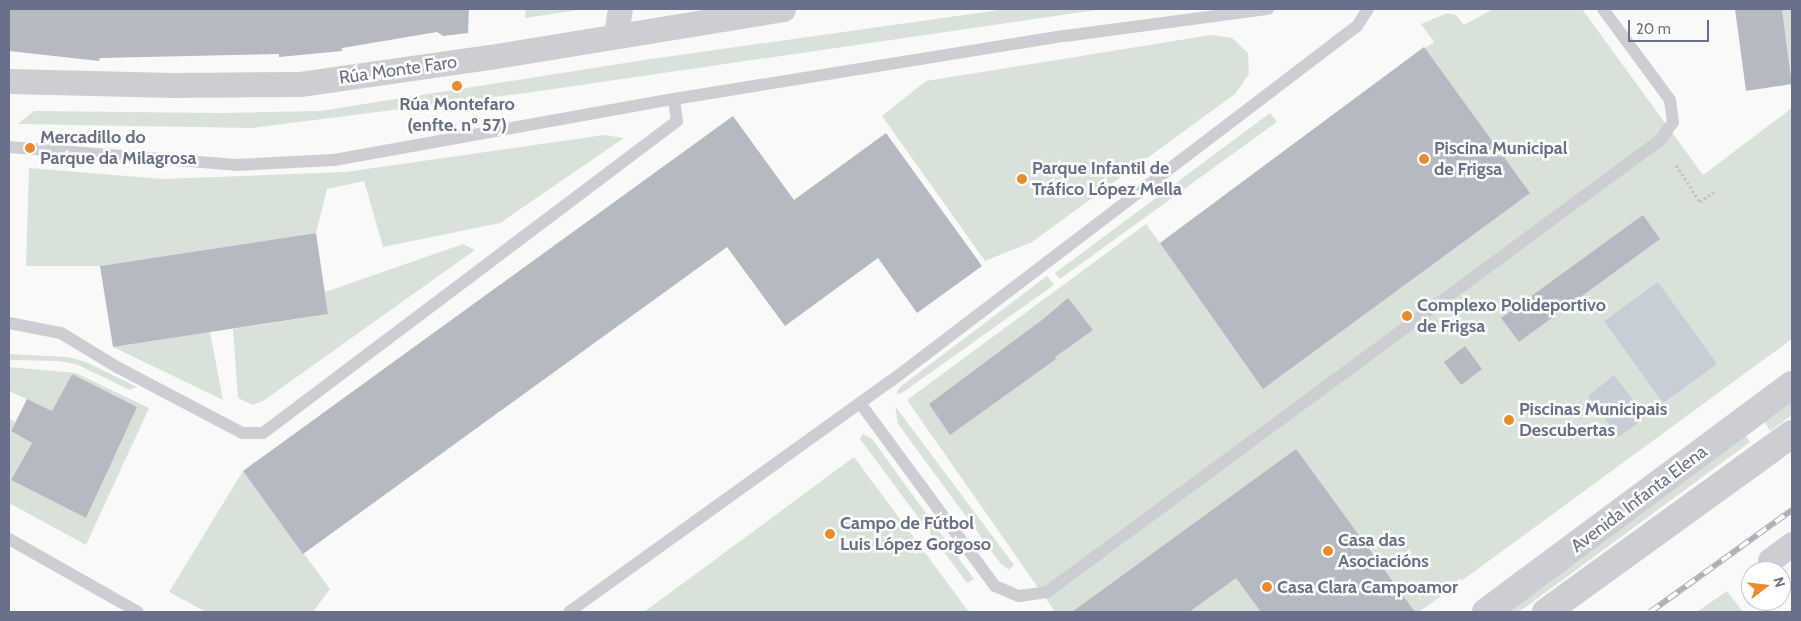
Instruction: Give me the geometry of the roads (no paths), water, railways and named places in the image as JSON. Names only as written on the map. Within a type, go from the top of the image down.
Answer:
[{"type":"street","points":[[616,36],[620,9]]},
{"type":"street","name":"Rúa Monte Faro","points":[[9,80],[173,85],[300,84],[490,57],[783,9]]},
{"type":"street","name":"Avenida Infanta Elena","points":[[1486,612],[1792,386]]},
{"type":"street","name":"Avenida Infanta Elena","points":[[1546,612],[1792,434]]},
{"type":"street","points":[[1770,560],[1792,544]]},
{"type":"lane","points":[[9,147],[236,165],[334,160],[674,99],[728,92],[1065,36],[1268,9]]},
{"type":"lane","points":[[569,612],[860,403],[1356,26],[1368,9]]},
{"type":"lane","points":[[860,403],[995,586],[1019,596],[1047,592],[1660,140],[1673,122],[1670,100],[1603,9]]},
{"type":"lane","points":[[9,323],[61,333],[117,367],[242,433],[263,433],[677,121],[674,99]]},
{"type":"lane","points":[[9,539],[138,612]]},
{"type":"railway","points":[[1650,612],[1792,510]]},
{"type":"place","name":"Rúa Montefaro (enfte. nº 57)","points":[[457,86]]},
{"type":"place","name":"Mercadillo do Parque da Milagrosa","points":[[30,148]]},
{"type":"place","name":"Piscina Municipal de Frigsa","points":[[1424,159]]},
{"type":"place","name":"Parque Infantil de Tráfico López Mella","points":[[1022,179]]},
{"type":"place","name":"Complexo Polideportivo de Frigsa","points":[[1407,316]]},
{"type":"place","name":"Piscinas Municipais Descubertas","points":[[1509,420]]},
{"type":"place","name":"Campo de Fútbol Luis López Gorgoso","points":[[830,534]]},
{"type":"place","name":"Casa das Asociacións","points":[[1328,551]]},
{"type":"place","name":"Casa Clara Campoamor","points":[[1267,587]]}]
